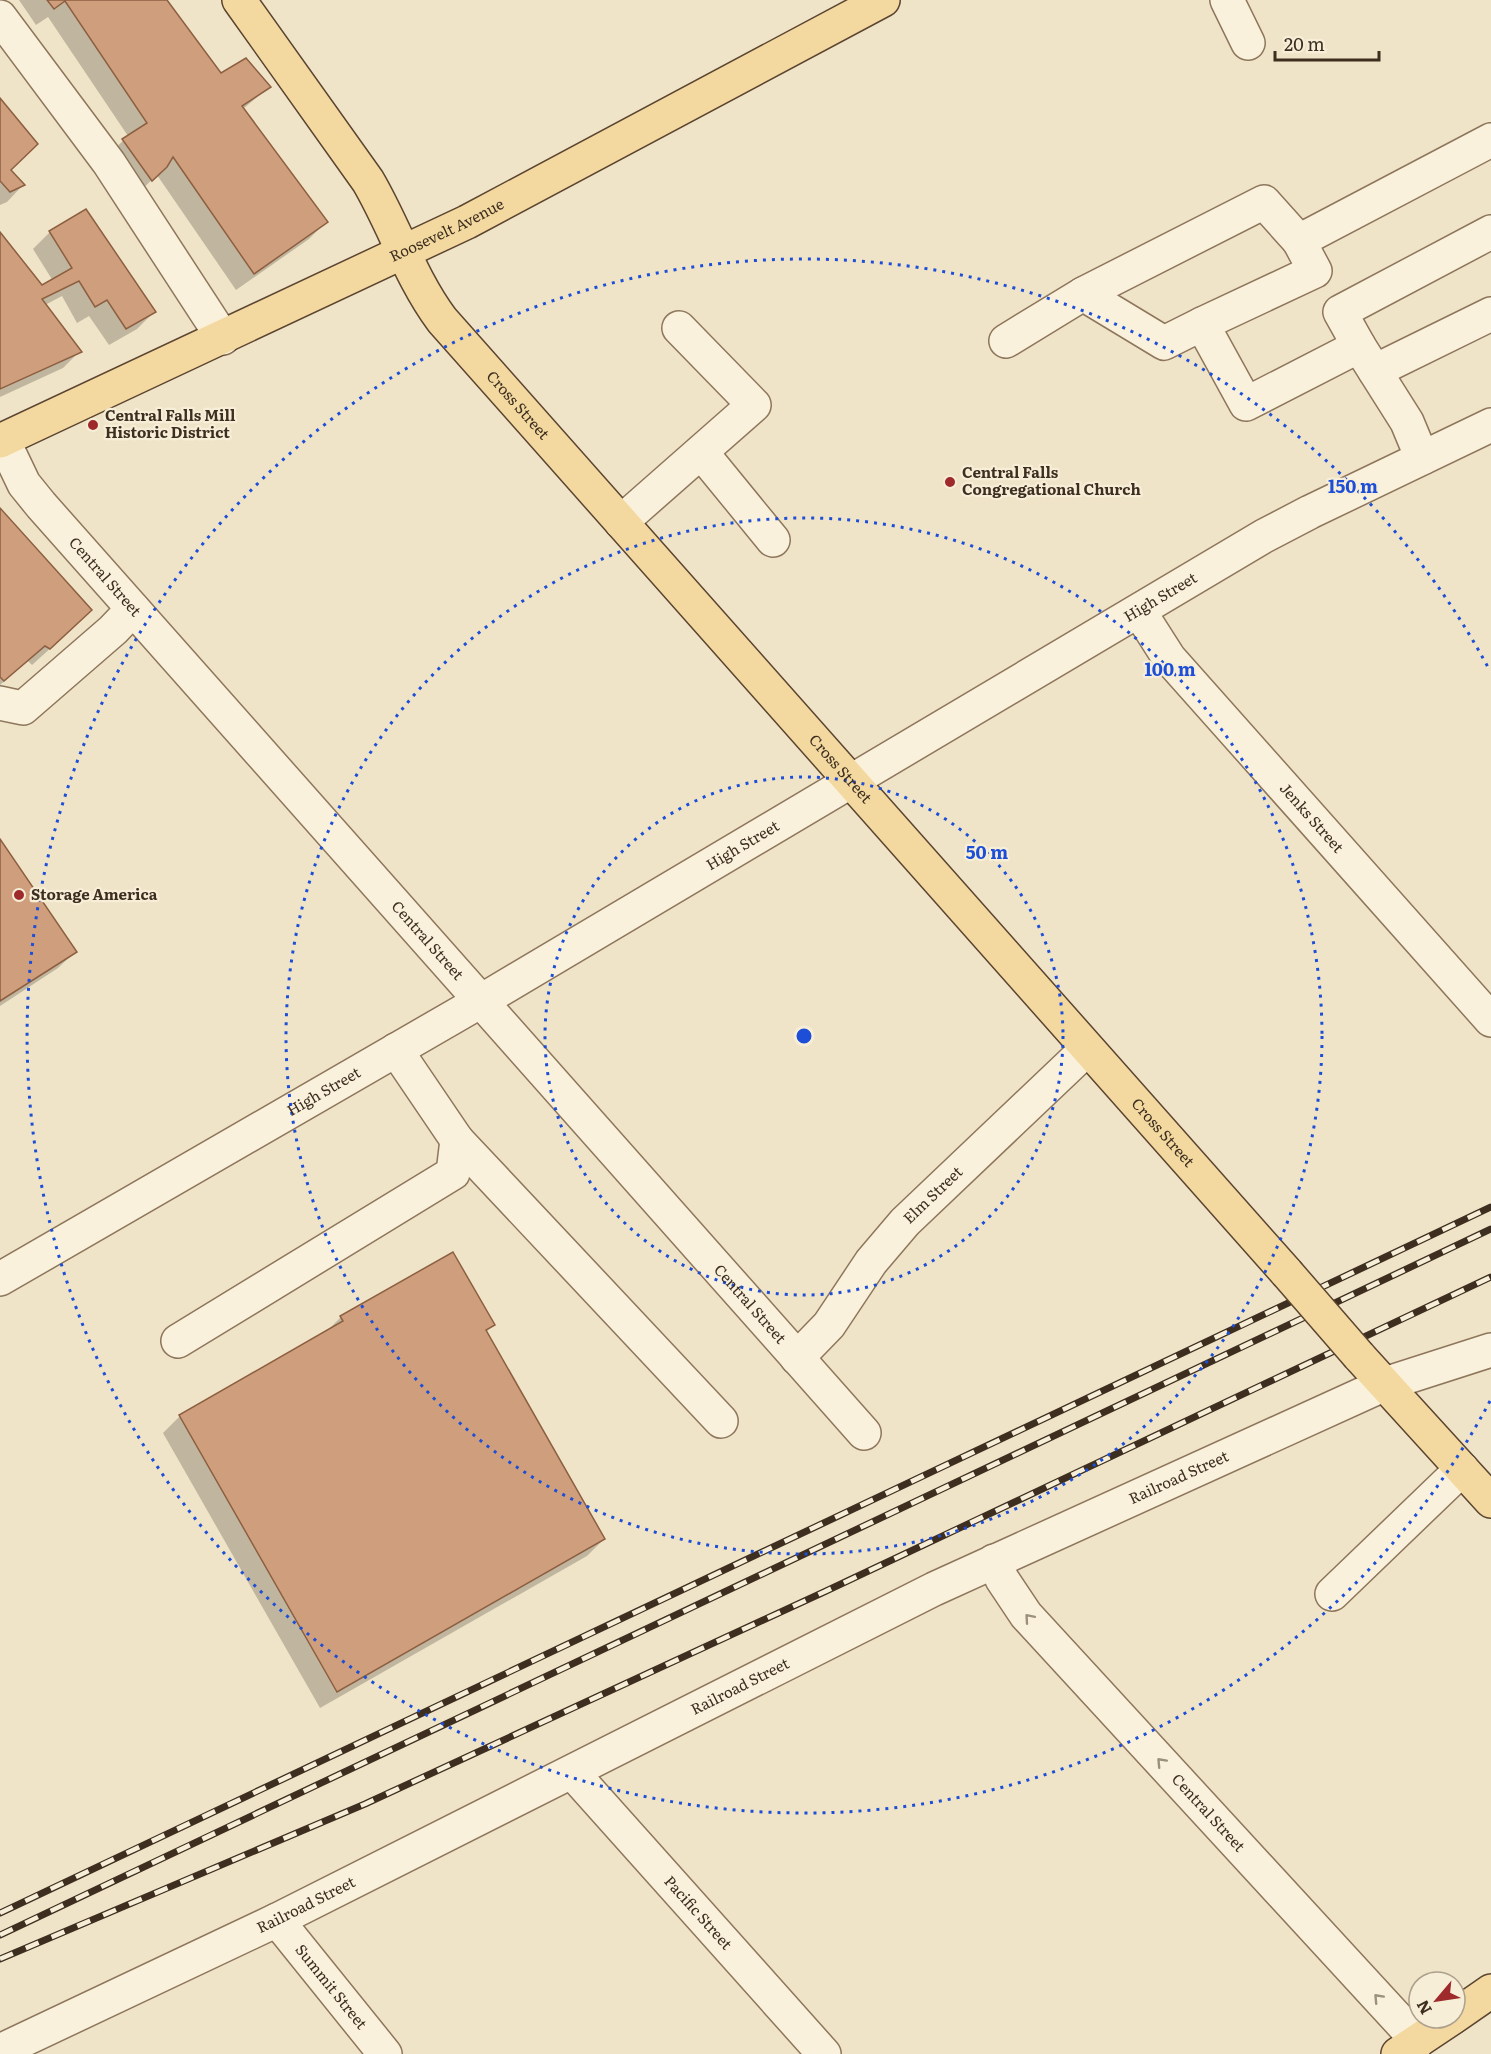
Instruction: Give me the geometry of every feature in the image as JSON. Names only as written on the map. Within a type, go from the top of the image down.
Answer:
[{"type":"main road","name":"Cross Street","points":[[239,0],[368,181],[382,204],[426,298],[442,320],[1359,1356],[1491,1501]]},
{"type":"main road","name":"Roosevelt Avenue","points":[[1,441],[404,253],[509,201],[883,0]]},
{"type":"main road","points":[[1467,2007],[1491,1991]]},
{"type":"main road","points":[[1416,2050],[1438,2030]]},
{"type":"street","points":[[1227,0],[1248,43]]},
{"type":"street","points":[[0,17],[109,163],[223,338]]},
{"type":"street","points":[[1299,241],[1491,140]]},
{"type":"street","points":[[1006,341],[1083,294],[1264,202],[1299,241],[1407,422],[1422,458]]},
{"type":"street","points":[[1340,312],[1491,232]]},
{"type":"street","points":[[1083,294],[1164,343],[1315,271]]},
{"type":"street","points":[[1202,324],[1246,404],[1491,314]]},
{"type":"street","points":[[621,522],[754,405],[679,328]]},
{"type":"street","name":"High Street","points":[[0,1279],[481,1001],[1264,536],[1491,425]]},
{"type":"street","name":"Central Street","points":[[1,441],[30,491],[864,1433]]},
{"type":"street","points":[[701,452],[773,540]]},
{"type":"street","points":[[0,703],[23,708],[133,609]]},
{"type":"street","name":"Jenks Street","points":[[1139,611],[1169,658],[1491,1020]]},
{"type":"street","name":"Elm Street","points":[[798,1358],[829,1325],[877,1255],[904,1222],[1088,1049]]},
{"type":"street","points":[[396,1050],[457,1140],[721,1421]]},
{"type":"street","points":[[178,1341],[453,1173],[457,1140]]},
{"type":"street","name":"Railroad Street","points":[[0,2051],[277,1920],[934,1589],[1385,1384],[1491,1350]]},
{"type":"street","points":[[1332,1594],[1462,1469]]},
{"type":"street","name":"Central Street","points":[[994,1562],[1002,1579],[1026,1615],[1416,2050]]},
{"type":"street","name":"Pacific Street","points":[[572,1772],[824,2054]]},
{"type":"street","name":"Summit Street","points":[[277,1920],[385,2054]]},
{"type":"building","points":[[47,0],[167,0],[221,73],[246,58],[271,87],[242,106],[328,222],[254,274],[173,157],[167,167],[152,181],[122,139],[147,123],[65,1],[54,9]]},
{"type":"building","points":[[0,98],[38,144],[11,170],[25,185],[10,192],[0,181]]},
{"type":"building","points":[[86,209],[156,312],[126,329],[107,300],[95,307],[79,281],[42,299],[82,352],[0,389],[0,232],[42,285],[72,268],[49,231]]},
{"type":"building","points":[[0,508],[92,610],[50,649],[45,646],[4,681],[0,677]]},
{"type":"building","name":"Storage America","points":[[0,839],[77,952],[0,1001]]},
{"type":"building","points":[[453,1252],[495,1325],[486,1330],[605,1539],[337,1692],[179,1415],[343,1321],[340,1316]]},
{"type":"railway","points":[[0,1913],[1491,1207]]},
{"type":"railway","points":[[0,1935],[1491,1229]]},
{"type":"railway","points":[[0,1959],[365,1804],[824,1592],[1491,1277]]},
{"type":"place","name":"Central Falls Mill Historic District","points":[[93,425]]},
{"type":"place","name":"Central Falls Congregational Church","points":[[950,482]]},
{"type":"place","name":"Storage America","points":[[19,895]]}]
